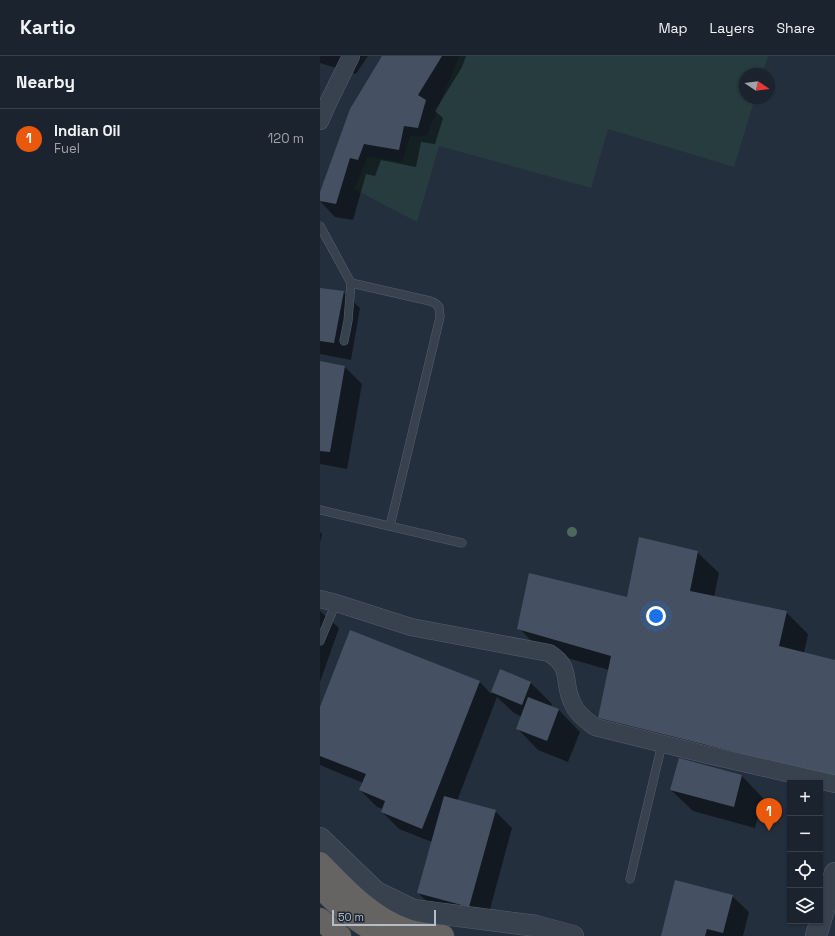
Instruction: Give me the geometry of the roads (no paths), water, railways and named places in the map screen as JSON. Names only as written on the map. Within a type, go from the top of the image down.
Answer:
[{"type":"highway","points":[[320,882],[339,919],[359,936]]},
{"type":"highway","points":[[320,882],[348,914],[370,929],[384,936]]},
{"type":"highway","points":[[320,882],[364,919],[391,934],[401,936]]},
{"type":"highway","points":[[320,882],[407,930],[427,935],[443,936]]},
{"type":"highway","points":[[320,918],[340,936]]},
{"type":"street","points":[[320,121],[351,56]]},
{"type":"street","points":[[328,601],[411,627],[549,653],[558,659],[565,670],[571,701],[584,719],[595,727],[835,784]]},
{"type":"street","points":[[320,838],[376,892],[413,910],[536,926],[573,936]]},
{"type":"street","points":[[816,936],[834,878]]},
{"type":"lane","points":[[320,226],[351,283],[348,321],[344,341]]},
{"type":"lane","points":[[351,283],[430,301],[436,303],[440,307],[440,317],[390,526]]},
{"type":"lane","points":[[320,510],[462,543]]},
{"type":"lane","points":[[320,641],[328,601]]},
{"type":"lane","points":[[630,879],[662,744]]},
{"type":"place","name":"Indian Oil","points":[[769,831]]}]
